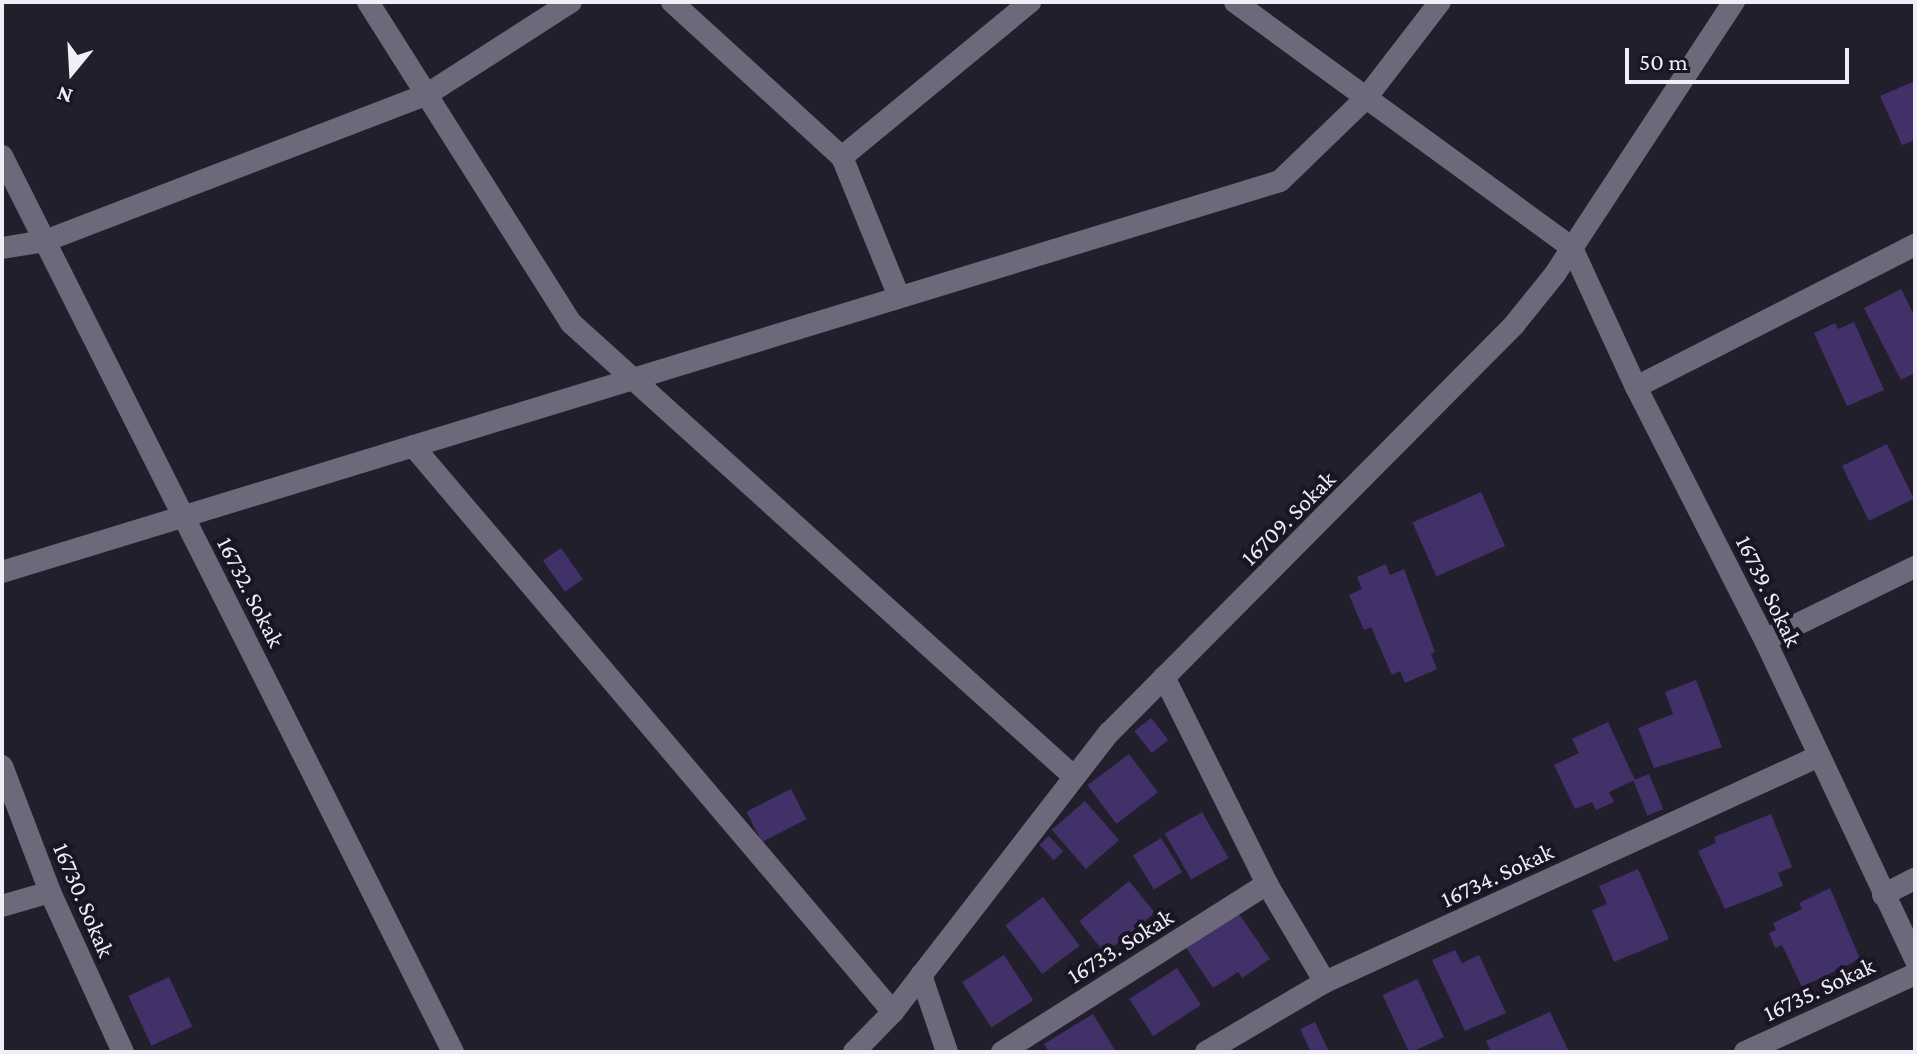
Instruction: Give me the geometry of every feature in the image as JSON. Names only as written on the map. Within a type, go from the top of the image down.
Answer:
[{"type":"street","points":[[368,2],[571,323],[1072,775]]},
{"type":"street","points":[[2,248],[45,241],[426,95],[571,2]]},
{"type":"street","points":[[672,2],[842,157],[899,297]]},
{"type":"street","points":[[842,157],[1030,2]]},
{"type":"street","points":[[1235,2],[1572,248]]},
{"type":"street","points":[[2,572],[1280,181],[1366,98],[1440,2]]},
{"type":"street","name":"16709. Sokak","points":[[854,1052],[893,1012],[1072,775],[1164,677],[1514,325],[1572,248],[1735,3]]},
{"type":"street","name":"16732. Sokak","points":[[2,156],[453,1052]]},
{"type":"street","points":[[1636,387],[1915,245]]},
{"type":"street","name":"16739. Sokak","points":[[1572,248],[1636,387],[1765,640],[1817,757],[1915,959]]},
{"type":"street","points":[[413,446],[893,1012]]},
{"type":"street","points":[[1765,640],[1915,567]]},
{"type":"street","points":[[1164,677],[1267,884],[1325,982]]},
{"type":"street","name":"16734. Sokak","points":[[1206,1052],[1325,982],[1817,757]]},
{"type":"street","name":"16730. Sokak","points":[[2,766],[50,892],[123,1052]]},
{"type":"street","points":[[1883,895],[1915,879]]},
{"type":"street","name":"16733. Sokak","points":[[1002,1052],[1267,884]]},
{"type":"street","points":[[2,906],[50,892]]},
{"type":"street","name":"16735. Sokak","points":[[1745,1052],[1915,974]]},
{"type":"street","points":[[921,975],[947,1052]]},
{"type":"building","points":[[1915,81],[1915,140],[1902,145],[1880,96]]},
{"type":"building","points":[[1901,289],[1915,317],[1915,373],[1901,380],[1864,308]]},
{"type":"building","points":[[1854,322],[1884,390],[1847,406],[1814,333],[1835,323],[1838,329]]},
{"type":"building","points":[[1887,444],[1914,499],[1869,521],[1842,466]]},
{"type":"building","points":[[1481,492],[1505,546],[1436,576],[1412,523]]},
{"type":"building","points":[[561,548],[583,579],[565,592],[543,561]]},
{"type":"building","points":[[1386,564],[1390,575],[1404,569],[1435,652],[1431,654],[1437,669],[1405,683],[1400,671],[1392,675],[1371,627],[1364,630],[1349,595],[1362,589],[1357,577]]},
{"type":"building","points":[[1696,680],[1722,747],[1654,768],[1638,728],[1673,714],[1665,692]]},
{"type":"building","points":[[1151,718],[1168,740],[1152,753],[1134,731]]},
{"type":"building","points":[[1608,722],[1635,780],[1609,792],[1614,802],[1596,810],[1592,802],[1575,809],[1554,765],[1579,753],[1572,739]]},
{"type":"building","points":[[1129,754],[1158,792],[1116,824],[1087,785]]},
{"type":"building","points":[[1649,774],[1663,809],[1647,816],[1633,780]]},
{"type":"building","points":[[791,789],[806,819],[762,842],[746,812]]},
{"type":"building","points":[[1085,801],[1119,840],[1086,869],[1052,830]]},
{"type":"building","points":[[1202,812],[1228,858],[1191,879],[1165,834]]},
{"type":"building","points":[[1771,814],[1792,867],[1778,873],[1783,886],[1725,909],[1698,851],[1716,843],[1714,837]]},
{"type":"building","points":[[1049,836],[1063,851],[1054,860],[1039,845]]},
{"type":"building","points":[[1161,838],[1182,872],[1154,889],[1133,855]]},
{"type":"building","points":[[1638,869],[1669,939],[1614,962],[1592,910],[1607,904],[1599,886]]},
{"type":"building","points":[[1129,881],[1155,913],[1105,953],[1079,921]]},
{"type":"building","points":[[1830,888],[1860,959],[1802,987],[1782,945],[1775,948],[1769,933],[1776,930],[1773,923],[1802,909],[1799,903]]},
{"type":"building","points":[[1043,897],[1080,946],[1042,974],[1005,925]]},
{"type":"building","points":[[1237,911],[1270,959],[1242,978],[1238,972],[1213,988],[1185,946]]},
{"type":"building","points":[[1455,950],[1462,963],[1479,955],[1506,1013],[1465,1031],[1432,960]]},
{"type":"building","points":[[1004,955],[1033,1000],[991,1028],[962,982]]},
{"type":"building","points":[[1177,968],[1201,1005],[1153,1036],[1129,999]]},
{"type":"building","points":[[169,977],[192,1027],[151,1046],[128,996]]},
{"type":"building","points":[[1417,979],[1444,1037],[1409,1052],[1383,995]]},
{"type":"building","points":[[1550,1012],[1569,1052],[1491,1052],[1486,1041]]},
{"type":"building","points":[[1093,1014],[1116,1052],[1049,1052],[1044,1044]]},
{"type":"building","points":[[1315,1022],[1329,1052],[1311,1052],[1300,1029]]}]
